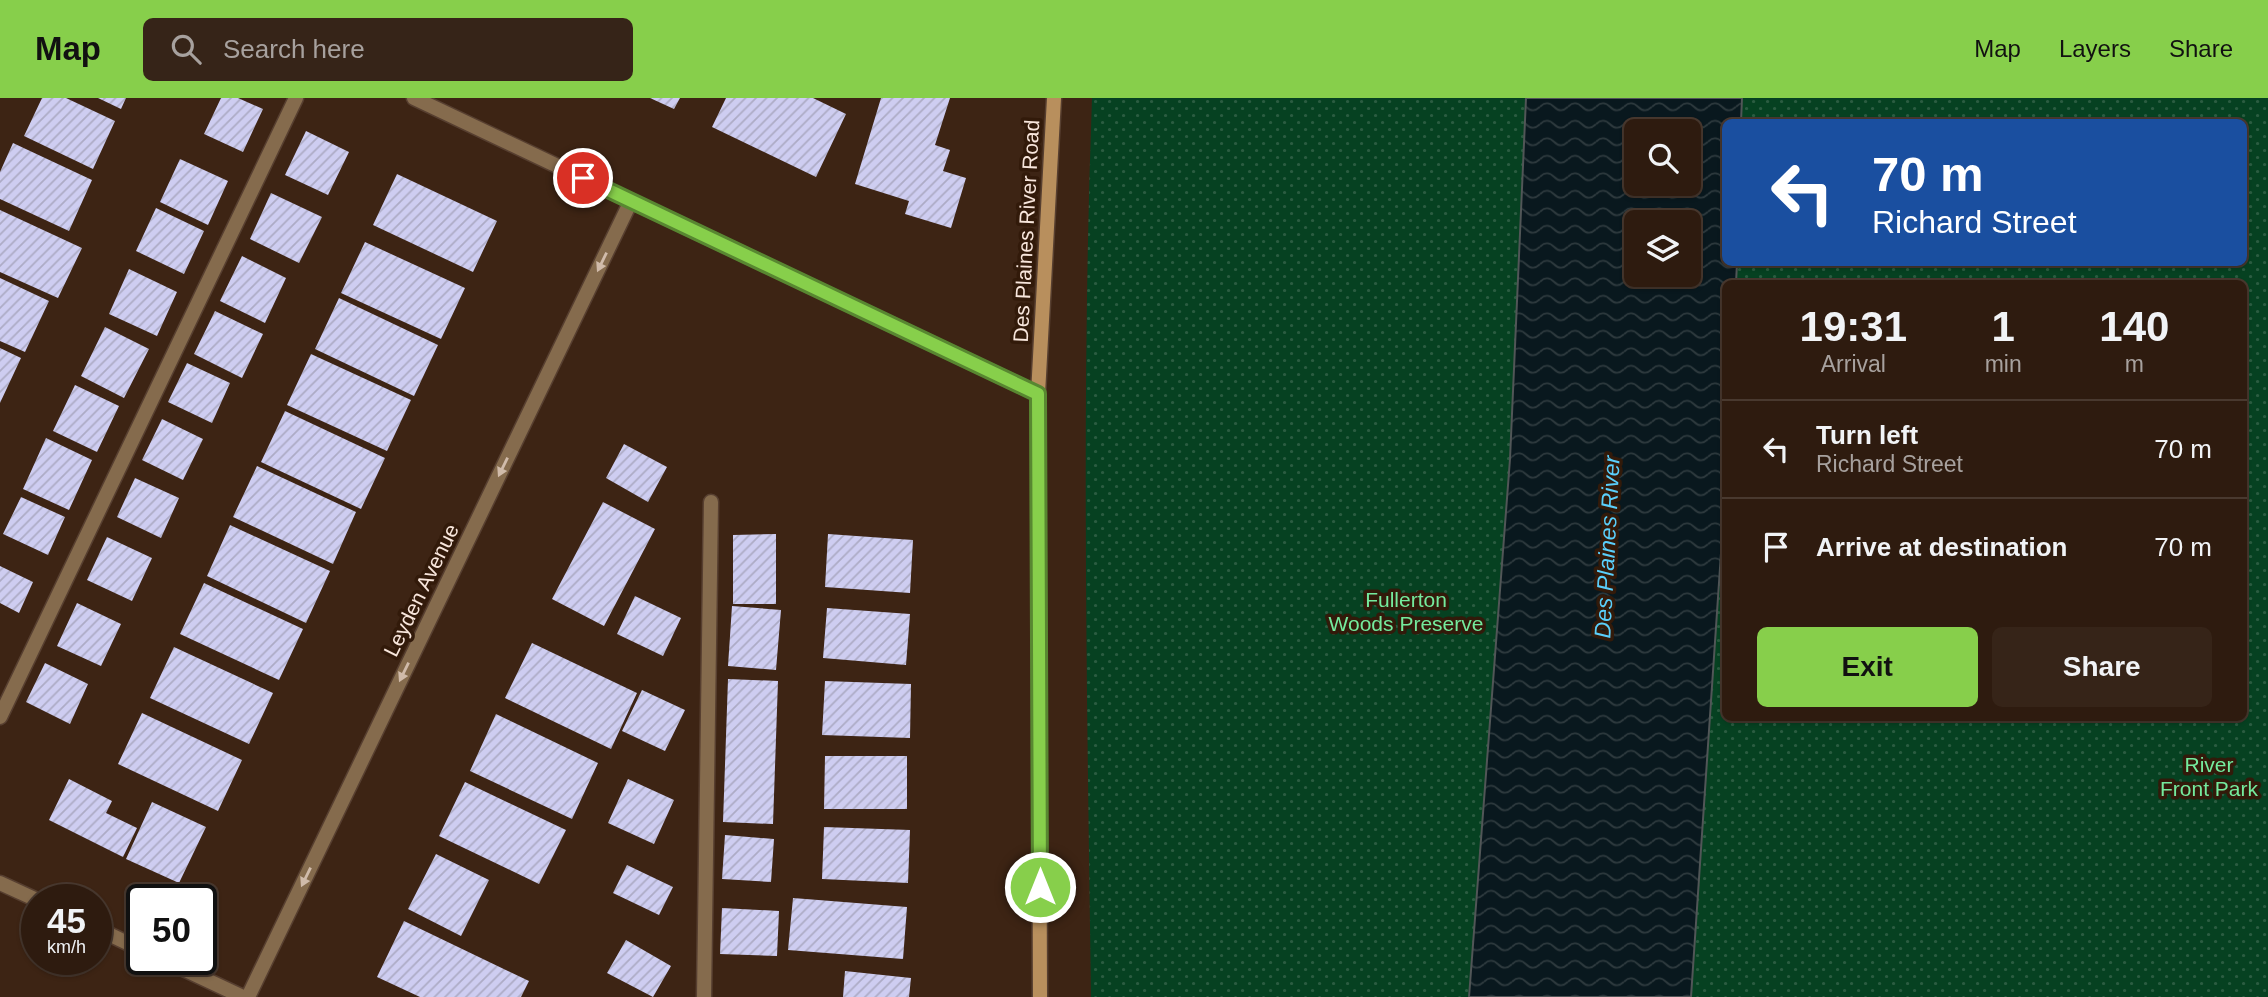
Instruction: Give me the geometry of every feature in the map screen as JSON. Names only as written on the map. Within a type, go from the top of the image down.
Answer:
[{"type":"main road","name":"Des Plaines River Road","points":[[1040,997],[1038,394],[1054,98]]},
{"type":"street","points":[[0,717],[296,98]]},
{"type":"street","points":[[414,98],[1038,394]]},
{"type":"street","name":"Leyden Avenue","points":[[246,997],[631,201]]},
{"type":"street","points":[[704,997],[711,502]]},
{"type":"street","points":[[0,883],[21,893]]},
{"type":"street","points":[[197,975],[246,997]]},
{"type":"green space","name":"Fullerton Woods Preserve","points":[[1092,98],[2268,98],[2268,997],[1091,997],[1086,547]]},
{"type":"water","name":"Des Plaines River","points":[[1526,98],[1742,98],[1741,119],[1722,119],[1722,266],[1737,266],[1736,280],[1722,280],[1722,538],[1691,997],[1469,997],[1510,459]]},
{"type":"building","points":[[42,98],[66,98],[115,121],[93,169],[24,136]]},
{"type":"building","points":[[98,98],[126,98],[121,109]]},
{"type":"building","points":[[221,98],[238,98],[263,109],[243,152],[204,134]]},
{"type":"building","points":[[650,98],[680,98],[674,109]]},
{"type":"building","points":[[726,98],[813,98],[846,114],[816,177],[712,127]]},
{"type":"building","points":[[881,98],[950,98],[935,145],[950,150],[943,171],[966,178],[951,228],[905,214],[909,201],[855,184]]},
{"type":"building","points":[[306,131],[349,152],[328,195],[285,175]]},
{"type":"building","points":[[13,143],[92,180],[69,231],[0,199],[0,172]]},
{"type":"building","points":[[180,159],[228,181],[208,225],[160,202]]},
{"type":"building","points":[[397,174],[497,221],[473,272],[373,225]]},
{"type":"building","points":[[271,193],[322,217],[299,263],[250,239]]},
{"type":"building","points":[[156,208],[204,231],[184,274],[136,251]]},
{"type":"building","points":[[0,210],[82,248],[58,298],[0,272]]},
{"type":"building","points":[[365,242],[465,288],[441,339],[341,293]]},
{"type":"building","points":[[242,256],[286,278],[265,323],[220,301]]},
{"type":"building","points":[[129,269],[177,292],[157,336],[109,314]]},
{"type":"building","points":[[0,278],[49,301],[25,352],[0,341]]},
{"type":"building","points":[[339,298],[438,345],[414,396],[315,349]]},
{"type":"building","points":[[215,311],[263,334],[242,378],[194,354]]},
{"type":"building","points":[[105,327],[149,349],[124,398],[81,376]]},
{"type":"building","points":[[0,348],[21,358],[0,403]]},
{"type":"building","points":[[311,354],[411,400],[387,451],[287,405]]},
{"type":"building","points":[[187,363],[230,383],[212,423],[168,402]]},
{"type":"building","points":[[75,385],[119,406],[97,452],[53,431]]},
{"type":"building","points":[[285,411],[385,458],[361,509],[261,462]]},
{"type":"building","points":[[162,419],[203,439],[183,480],[142,460]]},
{"type":"building","points":[[46,438],[92,460],[69,510],[23,489]]},
{"type":"building","points":[[624,444],[667,467],[648,502],[606,478]]},
{"type":"building","points":[[257,466],[356,512],[333,564],[233,517]]},
{"type":"building","points":[[135,478],[179,498],[161,538],[117,517]]},
{"type":"building","points":[[21,497],[65,517],[48,555],[3,534]]},
{"type":"building","points":[[603,502],[655,529],[604,626],[552,599]]},
{"type":"building","points":[[230,525],[330,571],[306,623],[207,576]]},
{"type":"building","points":[[776,534],[776,604],[733,604],[733,535]]},
{"type":"building","points":[[828,534],[913,540],[910,593],[825,587]]},
{"type":"building","points":[[107,537],[152,558],[132,601],[87,580]]},
{"type":"building","points":[[0,566],[33,582],[19,613],[0,603]]},
{"type":"building","points":[[204,583],[303,629],[279,680],[180,634]]},
{"type":"building","points":[[635,596],[681,618],[663,656],[617,634]]},
{"type":"building","points":[[77,603],[121,624],[101,666],[57,646]]},
{"type":"building","points":[[732,606],[781,610],[776,670],[728,666]]},
{"type":"building","points":[[827,608],[910,614],[906,665],[823,658]]},
{"type":"building","points":[[532,643],[637,693],[611,749],[505,698]]},
{"type":"building","points":[[174,647],[273,693],[249,744],[150,698]]},
{"type":"building","points":[[45,663],[88,684],[70,724],[26,702]]},
{"type":"building","points":[[728,679],[778,681],[773,824],[723,822]]},
{"type":"building","points":[[825,681],[911,684],[910,738],[822,735]]},
{"type":"building","points":[[642,690],[685,710],[665,751],[622,731]]},
{"type":"building","points":[[142,713],[242,760],[218,811],[118,764]]},
{"type":"building","points":[[496,714],[598,763],[572,819],[470,771]]},
{"type":"building","points":[[825,756],[907,756],[907,809],[824,809]]},
{"type":"building","points":[[69,779],[112,801],[106,813],[137,828],[123,857],[49,820]]},
{"type":"building","points":[[628,779],[674,800],[654,844],[608,823]]},
{"type":"building","points":[[465,782],[566,830],[539,884],[439,836]]},
{"type":"building","points":[[152,802],[206,827],[179,883],[126,859]]},
{"type":"building","points":[[824,827],[910,830],[908,883],[822,879]]},
{"type":"building","points":[[725,835],[774,839],[771,882],[722,879]]},
{"type":"building","points":[[436,854],[489,880],[461,936],[408,909]]},
{"type":"building","points":[[627,865],[673,887],[659,915],[613,893]]},
{"type":"building","points":[[793,898],[907,907],[903,959],[788,950]]},
{"type":"building","points":[[722,908],[779,911],[777,956],[720,954]]},
{"type":"building","points":[[404,921],[529,981],[521,997],[420,997],[377,977]]},
{"type":"building","points":[[626,940],[671,966],[653,997],[607,973]]},
{"type":"building","points":[[845,971],[911,978],[909,997],[843,997]]},
{"type":"route","points":[[583,178],[1038,394],[1040,887]]},
{"type":"park label","name":"River Front Park","points":[[2209,776]]}]
